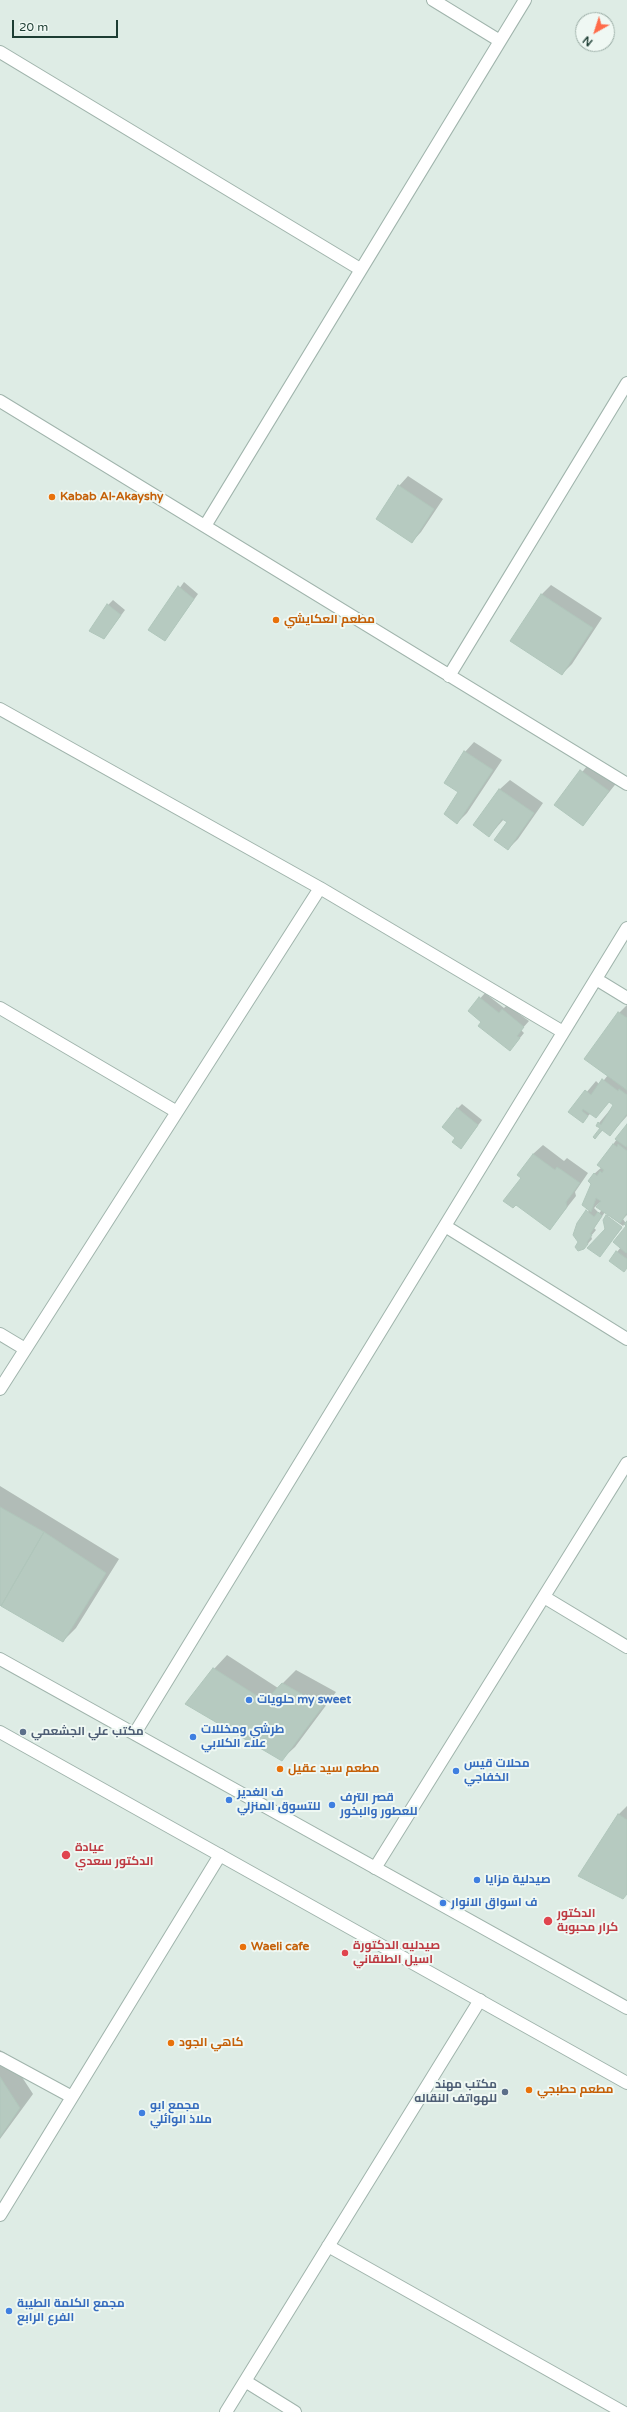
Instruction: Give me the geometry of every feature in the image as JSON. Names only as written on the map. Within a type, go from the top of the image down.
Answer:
[{"type":"street","points":[[433,0],[500,41]]},
{"type":"street","points":[[205,526],[525,0]]},
{"type":"street","points":[[0,52],[360,269]]},
{"type":"street","points":[[449,676],[627,383]]},
{"type":"street","points":[[0,401],[627,784]]},
{"type":"street","points":[[0,709],[320,888],[563,1032]]},
{"type":"street","points":[[0,1389],[320,888]]},
{"type":"street","points":[[135,1733],[627,928]]},
{"type":"street","points":[[596,979],[627,998]]},
{"type":"street","points":[[0,1008],[177,1112]]},
{"type":"street","points":[[445,1226],[627,1339]]},
{"type":"street","points":[[0,1334],[25,1349]]},
{"type":"street","points":[[375,1868],[627,1463]]},
{"type":"street","points":[[544,1596],[627,1647]]},
{"type":"street","points":[[0,1659],[627,2008]]},
{"type":"street","points":[[0,1732],[627,2082]]},
{"type":"street","points":[[0,2215],[220,1855]]},
{"type":"street","points":[[226,2412],[480,2000]]},
{"type":"street","points":[[0,2058],[72,2097]]},
{"type":"street","points":[[328,2246],[623,2412]]},
{"type":"street","points":[[245,2381],[295,2412]]},
{"type":"building","points":[[398,485],[434,509],[412,543],[376,519]]},
{"type":"building","points":[[178,586],[194,599],[165,641],[148,630]]},
{"type":"building","points":[[541,594],[593,628],[562,675],[510,641]]},
{"type":"building","points":[[107,604],[121,615],[104,639],[89,631]]},
{"type":"building","points":[[464,751],[493,770],[457,824],[444,814],[458,792],[444,783]]},
{"type":"building","points":[[580,770],[609,791],[583,826],[554,805]]},
{"type":"building","points":[[499,789],[534,813],[508,850],[494,840],[507,822],[502,819],[489,837],[473,825]]},
{"type":"building","points":[[479,997],[499,1013],[502,1009],[524,1027],[517,1036],[520,1038],[510,1051],[478,1026],[481,1022],[468,1011]]},
{"type":"building","points":[[618,1012],[627,1018],[627,1090],[584,1059]]},
{"type":"building","points":[[602,1079],[618,1091],[619,1089],[627,1095],[627,1114],[610,1136],[602,1130],[595,1139],[593,1137],[600,1128],[596,1126],[598,1122],[601,1125],[613,1105],[609,1102],[596,1118],[583,1109],[582,1111],[588,1116],[583,1123],[568,1112],[585,1090],[591,1095]]},
{"type":"building","points":[[457,1108],[478,1125],[461,1149],[452,1142],[455,1138],[442,1127]]},
{"type":"building","points":[[627,1124],[627,1145],[626,1147],[615,1139]]},
{"type":"building","points":[[613,1144],[617,1147],[618,1144],[627,1151],[627,1213],[620,1223],[596,1207],[601,1201],[596,1198],[591,1212],[582,1205],[591,1184],[588,1181],[594,1173],[597,1176],[600,1171],[602,1173],[604,1170],[597,1165]]},
{"type":"building","points":[[533,1154],[555,1170],[557,1167],[580,1183],[566,1202],[567,1207],[550,1230],[516,1205],[513,1208],[503,1201],[521,1178],[517,1175]]},
{"type":"building","points":[[586,1210],[594,1217],[598,1212],[602,1216],[590,1234],[592,1235],[587,1242],[588,1244],[584,1249],[578,1251],[575,1247],[578,1242],[573,1235],[577,1223]]},
{"type":"building","points":[[606,1215],[622,1227],[600,1257],[587,1248],[605,1229],[603,1220]]},
{"type":"building","points":[[627,1221],[626,1253],[613,1242],[626,1226],[624,1224]]},
{"type":"building","points":[[616,1251],[627,1259],[627,1268],[624,1272],[609,1261]]},
{"type":"building","points":[[0,1507],[44,1532],[1,1606],[0,1605]]},
{"type":"building","points":[[44,1532],[106,1573],[63,1642],[1,1606]]},
{"type":"building","points":[[213,1668],[265,1701],[282,1683],[323,1706],[282,1761],[185,1704]]},
{"type":"building","points":[[618,1814],[627,1820],[627,1894],[623,1899],[578,1876]]},
{"type":"building","points":[[0,2077],[20,2108],[0,2137]]},
{"type":"place","name":"Kabab Al-Akayshy","points":[[52,497]]},
{"type":"place","name":"مطعم العكايشي","points":[[276,620]]},
{"type":"place","name":"حلويات my sweet","points":[[249,1700]]},
{"type":"place","name":"مكتب علي الجشعمي","points":[[23,1732]]},
{"type":"place","name":"طرشي ومخللات علاء الكلابي","points":[[193,1737]]},
{"type":"place","name":"مطعم سيد عقيل","points":[[280,1769]]},
{"type":"place","name":"محلات قيس الخفاجي","points":[[456,1771]]},
{"type":"place","name":"ف الغدير للتسوق المنزلي","points":[[229,1800]]},
{"type":"place","name":"قصر الترف للعطور والبخور","points":[[332,1805]]},
{"type":"place","name":"عيادة الدكتور سعدي","points":[[66,1855]]},
{"type":"place","name":"صيدلية مزايا","points":[[477,1880]]},
{"type":"place","name":"ف اسواق الانوار","points":[[443,1903]]},
{"type":"place","name":"الدكتور كرار محبوبة","points":[[548,1921]]},
{"type":"place","name":"Waeli cafe","points":[[243,1947]]},
{"type":"place","name":"صيدليه الدكتورة اسيل الطلقاني","points":[[345,1953]]},
{"type":"place","name":"كاهي الجود","points":[[171,2043]]},
{"type":"place","name":"مطعم حطبجي","points":[[529,2090]]},
{"type":"place","name":"مكتب مهند للهواتف النقاله","points":[[505,2092]]},
{"type":"place","name":"مجمع ابو ملاذ الوائلي","points":[[142,2113]]},
{"type":"place","name":"مجمع الكلمة الطيبة الفرع الرابع","points":[[9,2311]]}]
